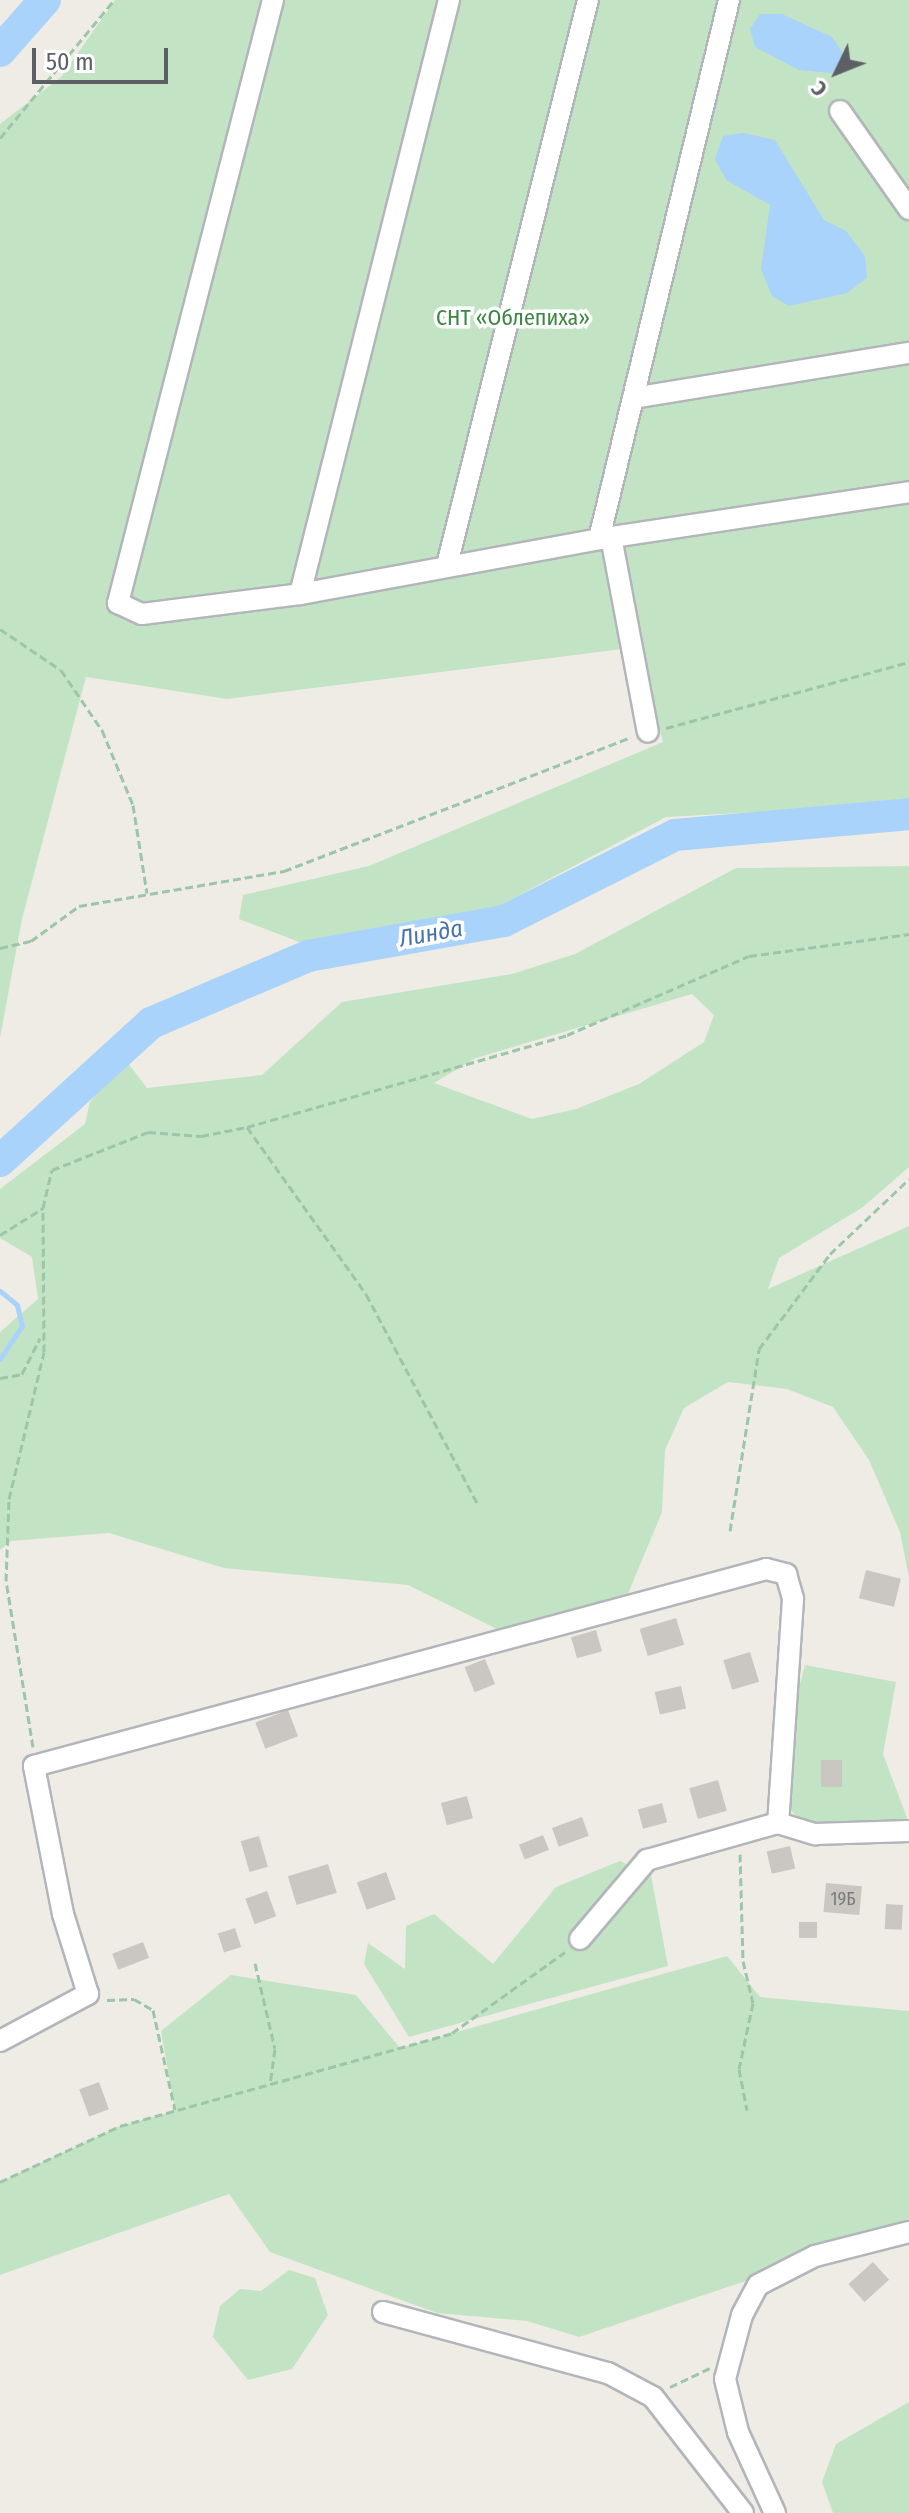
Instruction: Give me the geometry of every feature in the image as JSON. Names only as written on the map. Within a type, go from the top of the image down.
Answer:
[{"type":"street","points":[[273,0],[118,603],[142,614],[300,594],[605,538],[909,492]]},
{"type":"street","points":[[300,594],[449,0]]},
{"type":"street","points":[[447,565],[588,0]]},
{"type":"street","points":[[648,732],[605,538],[633,398],[729,0]]},
{"type":"street","points":[[840,111],[909,209]]},
{"type":"street","points":[[633,398],[909,353]]},
{"type":"street","points":[[0,2041],[88,1994],[63,1914],[34,1766],[766,1569],[786,1574],[793,1599],[778,1823]]},
{"type":"street","points":[[580,1939],[647,1860],[778,1823],[815,1834],[909,1831]]},
{"type":"street","points":[[775,2513],[738,2432],[728,2360],[758,2285],[815,2256],[909,2232]]},
{"type":"street","points":[[383,2312],[608,2373],[653,2397],[743,2513]]},
{"type":"path","points":[[0,138],[114,0]]},
{"type":"path","points":[[0,629],[61,670],[102,730],[133,805],[147,893]]},
{"type":"path","points":[[0,948],[31,941],[79,906],[147,893],[193,892],[284,871],[648,732],[909,662]]},
{"type":"path","points":[[34,1766],[6,1581],[9,1499],[42,1334],[46,1179],[59,1166],[148,1132],[201,1136],[247,1127],[567,1035],[749,956],[909,934]]},
{"type":"path","points":[[247,1127],[366,1294],[478,1505]]},
{"type":"path","points":[[730,1531],[759,1349],[830,1254],[909,1179]]},
{"type":"path","points":[[0,1235],[43,1208]]},
{"type":"path","points":[[0,1378],[22,1374],[42,1334]]},
{"type":"path","points":[[744,1833],[741,1932],[753,2003],[739,2069],[747,2110]]},
{"type":"path","points":[[0,2182],[120,2126],[452,2033],[531,1983],[580,1939]]},
{"type":"path","points":[[255,1963],[275,2049],[270,2084]]},
{"type":"path","points":[[88,1994],[134,1999],[153,2010],[175,2111]]},
{"type":"path","points":[[653,2397],[728,2360]]},
{"type":"green space","name":"СНТ «Облепиха»","points":[[115,0],[909,0],[909,804],[666,817],[489,911],[307,945],[239,919],[243,895],[369,866],[663,742],[638,647],[227,699],[86,677],[22,919],[0,1038],[0,124],[61,77]]},
{"type":"green space","points":[[909,866],[909,1167],[863,1207],[779,1258],[768,1289],[909,1226],[909,1578],[900,1532],[869,1460],[833,1407],[787,1389],[728,1382],[684,1408],[665,1450],[662,1512],[623,1606],[515,1638],[408,1585],[224,1568],[109,1533],[11,1541],[0,1550],[0,1332],[38,1299],[32,1257],[0,1238],[0,1189],[85,1124],[90,1102],[125,1059],[147,1088],[262,1075],[342,1002],[512,974],[575,954],[736,868]],"holes":[[[692,994],[714,1015],[704,1042],[639,1084],[576,1109],[532,1119],[434,1083],[476,1058]]]},
{"type":"green space","points":[[805,1665],[896,1682],[883,1754],[909,1823],[875,1830],[805,1823],[789,1809],[791,1719]]},
{"type":"green space","points":[[620,1861],[651,1875],[668,1966],[409,2037],[364,1964],[368,1943],[405,1969],[406,1926],[434,1914],[493,1964],[556,1887]]},
{"type":"green space","points":[[727,1956],[760,1997],[909,2011],[909,2226],[579,2337],[527,2321],[437,2313],[270,2252],[229,2194],[0,2275],[0,2182],[120,2126],[175,2111],[161,2031],[231,1975],[356,1995],[400,2048]]},
{"type":"green space","points":[[289,2270],[315,2278],[328,2315],[292,2369],[248,2380],[213,2337],[220,2306],[240,2289],[261,2291]]},
{"type":"green space","points":[[909,2402],[909,2513],[833,2513],[822,2482],[836,2444]]},
{"type":"water","points":[[760,14],[782,14],[832,37],[845,56],[842,74],[799,70],[755,47],[750,29]]},
{"type":"water","points":[[743,133],[775,140],[824,220],[846,231],[865,256],[867,278],[847,293],[789,306],[772,296],[761,269],[770,205],[726,180],[715,159],[723,136]]},
{"type":"building","points":[[866,1570],[901,1579],[894,1607],[859,1598]]},
{"type":"building","points":[[676,1618],[684,1645],[648,1656],[640,1629]]},
{"type":"building","points":[[596,1630],[602,1651],[577,1658],[571,1637]]},
{"type":"building","points":[[750,1652],[759,1682],[732,1690],[723,1660]]},
{"type":"building","points":[[485,1659],[495,1684],[475,1692],[465,1667]]},
{"type":"building","points":[[681,1686],[686,1708],[660,1714],[655,1692]]},
{"type":"building","points":[[288,1710],[298,1736],[265,1749],[255,1723]]},
{"type":"building","points":[[821,1760],[842,1760],[842,1787],[821,1787]]},
{"type":"building","points":[[718,1780],[727,1811],[698,1819],[689,1788]]},
{"type":"building","points":[[467,1796],[473,1818],[447,1825],[441,1803]]},
{"type":"building","points":[[662,1803],[667,1822],[643,1829],[638,1809]]},
{"type":"building","points":[[582,1817],[589,1836],[559,1847],[552,1828]]},
{"type":"building","points":[[543,1835],[549,1850],[525,1860],[519,1845]]},
{"type":"building","points":[[259,1836],[268,1867],[250,1872],[241,1841]]},
{"type":"building","points":[[790,1846],[795,1868],[772,1874],[767,1851]]},
{"type":"building","points":[[328,1864],[337,1893],[297,1905],[288,1876]]},
{"type":"building","points":[[386,1872],[396,1899],[367,1910],[357,1883]]},
{"type":"building","points":[[826,1883],[862,1886],[859,1915],[823,1912]]},
{"type":"building","points":[[267,1891],[276,1916],[255,1924],[245,1899]]},
{"type":"building","points":[[886,1904],[903,1905],[902,1930],[885,1929]]},
{"type":"building","points":[[799,1922],[817,1922],[817,1938],[799,1938]]},
{"type":"building","points":[[235,1928],[241,1947],[224,1953],[218,1934]]},
{"type":"building","points":[[143,1942],[149,1958],[118,1970],[112,1954]]},
{"type":"building","points":[[99,2082],[109,2109],[89,2116],[79,2089]]},
{"type":"building","points":[[873,2262],[889,2280],[865,2302],[848,2284]]},
{"type":"waterway","name":"Линда","points":[[0,51],[45,0]]},
{"type":"waterway","name":"Линда","points":[[0,1161],[151,1023],[308,956],[504,921],[675,835],[909,814]]},
{"type":"waterway","points":[[0,1291],[17,1305],[22,1326],[0,1359]]}]
